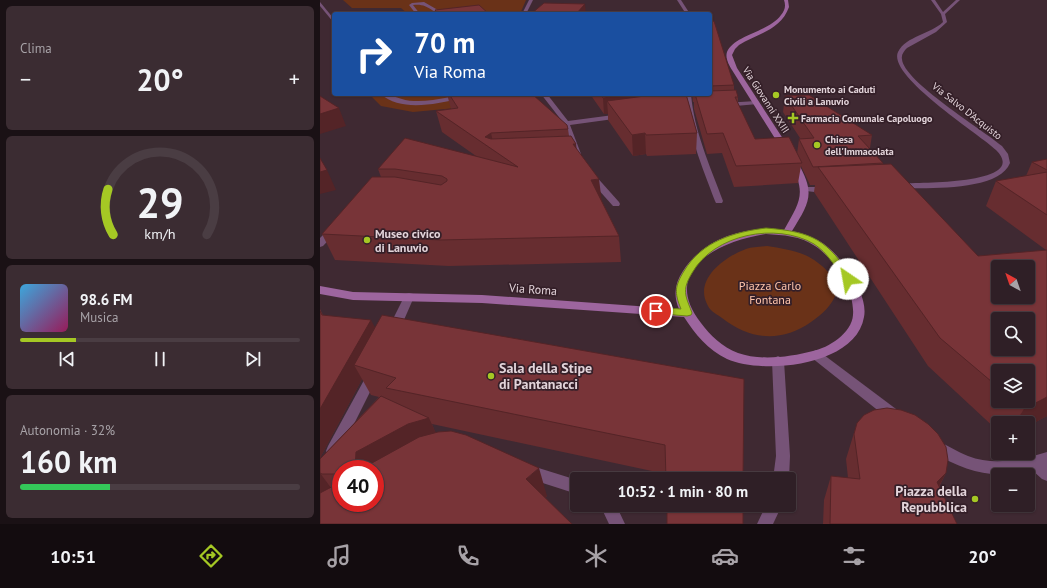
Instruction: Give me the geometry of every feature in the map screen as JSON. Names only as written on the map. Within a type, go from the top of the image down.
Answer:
[{"type":"street","points":[[525,12],[531,0]]},
{"type":"street","points":[[679,0],[687,12]]},
{"type":"street","name":"Via Giovanni XXIII","points":[[786,0],[788,3],[787,8],[777,22],[765,31],[739,44],[730,52],[729,57],[731,63],[796,166],[806,189]]},
{"type":"street","points":[[933,0],[943,14],[958,0]]},
{"type":"street","points":[[320,3],[332,19]]},
{"type":"street","points":[[416,12],[411,6],[412,4],[423,3],[439,12]]},
{"type":"street","name":"Via Salvo D'Acquisto","points":[[893,186],[979,180],[996,174],[1006,164],[1007,160],[1003,152],[988,138],[916,84],[900,65],[899,59],[901,51],[909,44],[943,25],[945,21],[943,14]]},
{"type":"street","points":[[387,96],[394,100],[421,102],[453,96]]},
{"type":"street","points":[[402,101],[411,96]]},
{"type":"street","points":[[546,96],[567,123],[573,138],[574,155],[581,162]]},
{"type":"street","points":[[688,96],[688,106],[703,157],[719,201]]},
{"type":"street","points":[[719,105],[756,103]]},
{"type":"street","points":[[567,123],[628,115]]},
{"type":"street","points":[[587,171],[616,204]]},
{"type":"street","points":[[787,232],[802,206],[806,189],[834,189]]},
{"type":"street","points":[[320,244],[339,224]]},
{"type":"street","points":[[766,231],[787,232],[809,239],[822,246],[831,254],[848,279],[858,306],[859,316],[854,329],[842,342],[826,351],[816,355],[778,361],[758,361],[737,357],[718,348],[704,336],[687,313],[681,296],[683,281],[693,264],[707,250],[723,241],[742,234],[766,231]]},
{"type":"street","name":"Via Roma","points":[[320,290],[337,294],[482,299],[687,313]]},
{"type":"street","points":[[390,339],[410,297]]},
{"type":"street","points":[[816,355],[907,425]]},
{"type":"street","points":[[327,462],[380,360]]},
{"type":"street","points":[[778,361],[783,456],[782,472]]},
{"type":"street","points":[[925,439],[958,460],[971,465],[984,468],[1005,469],[1041,461],[1047,474]]},
{"type":"street","points":[[517,468],[570,485]]},
{"type":"street","points":[[611,512],[617,524]]},
{"type":"street","points":[[765,524],[771,512]]},
{"type":"green space","points":[[343,0],[526,0],[521,12],[406,12],[401,8],[352,8]]},
{"type":"green space","points":[[371,96],[487,96],[456,108],[413,112],[381,106]]},
{"type":"green space","name":"Piazza Carlo Fontana","points":[[767,246],[791,250],[810,257],[826,270],[835,281],[836,287],[836,293],[832,302],[819,316],[800,329],[777,336],[755,334],[744,331],[733,325],[710,310],[704,296],[708,279],[720,264],[746,249]]},
{"type":"building","points":[[544,3],[585,4],[578,12],[533,12]]},
{"type":"building","points":[[479,5],[487,12],[436,12],[435,10]]},
{"type":"building","points":[[714,21],[734,85],[712,86],[712,22]]},
{"type":"building","points":[[736,90],[738,97],[735,97],[755,139],[789,137],[802,163],[736,166],[723,133],[707,134],[696,96],[712,96],[712,91]]},
{"type":"building","points":[[809,95],[872,135],[858,136],[883,163],[813,167],[799,139],[814,138],[785,96]]},
{"type":"building","points":[[320,96],[339,108],[320,114]]},
{"type":"building","points":[[450,96],[534,96],[567,125],[568,129],[491,133],[485,137],[491,139],[571,136],[576,144],[573,144],[599,179],[591,180],[619,236],[440,240],[322,234],[372,177],[395,177],[441,185],[447,181],[447,179],[442,176],[395,169],[378,169],[405,138],[518,167],[436,111],[458,108]]},
{"type":"building","points":[[602,96],[618,96],[603,98]]},
{"type":"building","points":[[645,96],[687,96],[697,133],[646,135],[645,133],[632,135],[607,101]]},
{"type":"building","points":[[320,158],[327,170],[320,172]]},
{"type":"building","points":[[1047,159],[1047,170],[1032,162]]},
{"type":"building","points":[[891,164],[978,256],[1047,250],[1047,397],[1035,403],[1035,364],[991,364],[991,381],[940,338],[818,167]]},
{"type":"building","points":[[1047,172],[1047,215],[996,181]]},
{"type":"building","points":[[320,311],[322,315],[371,320],[320,409]]},
{"type":"building","points":[[382,315],[744,379],[743,472],[666,472],[665,445],[386,388],[396,378],[354,365]]},
{"type":"building","points":[[381,396],[429,418],[408,424],[356,452],[356,460],[332,460],[332,474],[320,473],[320,459]]},
{"type":"building","points":[[887,408],[901,410],[915,415],[928,424],[938,434],[946,447],[948,460],[946,473],[937,482],[957,524],[830,524],[831,476],[860,479],[854,434],[857,423],[864,415],[874,410]]},
{"type":"building","points":[[451,431],[466,435],[539,468],[526,479],[572,524],[320,524],[320,493],[332,487],[332,512],[384,512],[384,460],[377,460],[419,437],[438,432]]},
{"type":"building","points":[[667,512],[743,512],[743,524],[667,524]]},
{"type":"place","name":"Monumento ai Caduti Civili a Lanuvio","points":[[776,95]]},
{"type":"place","name":"Farmacia Comunale Capoluogo","points":[[793,118]]},
{"type":"place","name":"Chiesa dell'Immacolata","points":[[817,145]]},
{"type":"place","name":"Museo civico di Lanuvio","points":[[367,240]]},
{"type":"place","name":"Sala della Stipe di Pantanacci","points":[[491,376]]},
{"type":"place","name":"Piazza della Repubblica","points":[[975,499]]},
{"type":"route","points":[[656,311],[687,313],[681,296],[681,288],[683,281],[693,264],[699,256],[707,250],[723,241],[742,234],[777,231],[802,236],[822,246],[831,254],[848,279]]}]
